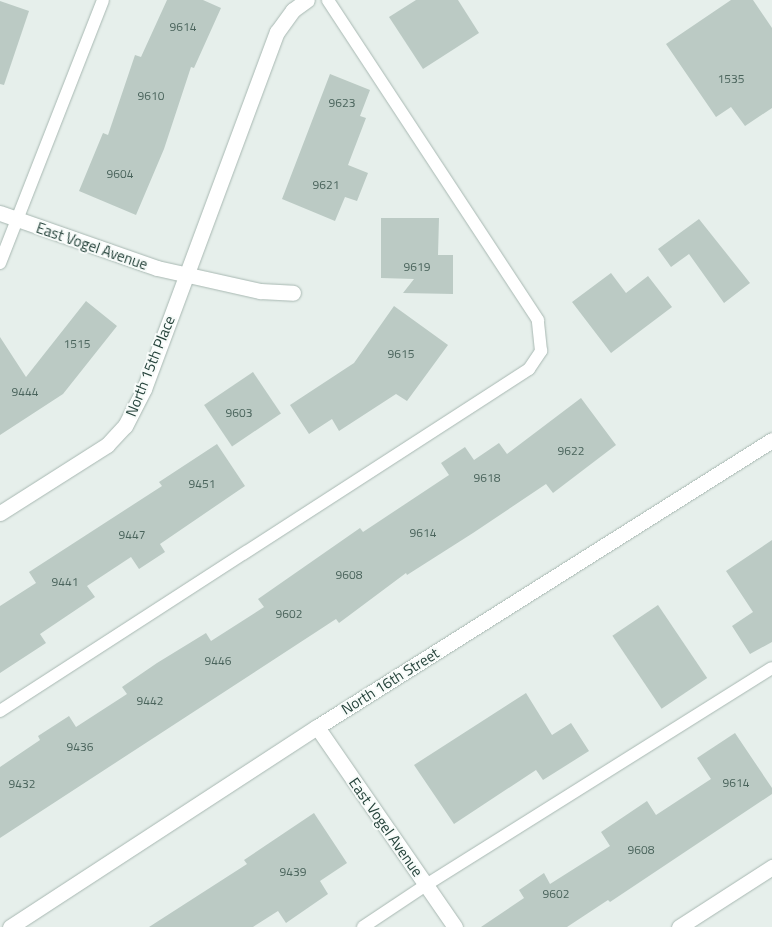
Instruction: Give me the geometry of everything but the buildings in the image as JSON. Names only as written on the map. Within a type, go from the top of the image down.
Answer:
[{"type":"street","name":"North 15th Place","points":[[0,513],[107,445],[125,426],[144,390],[277,32],[293,10],[307,0]]},
{"type":"street","name":"East Vogel Avenue","points":[[0,213],[157,268],[186,275]]},
{"type":"street","points":[[186,275],[260,291],[293,293]]},
{"type":"street","name":"North 16th Street","points":[[10,927],[316,728],[772,440]]},
{"type":"street","name":"East Vogel Avenue","points":[[316,728],[455,927]]},
{"type":"street","points":[[679,927],[772,867]]},
{"type":"lane","points":[[0,263],[103,0]]},
{"type":"lane","points":[[0,712],[226,563],[528,369],[540,351],[538,320],[328,0]]},
{"type":"lane","points":[[363,927],[426,885],[772,668]]}]
